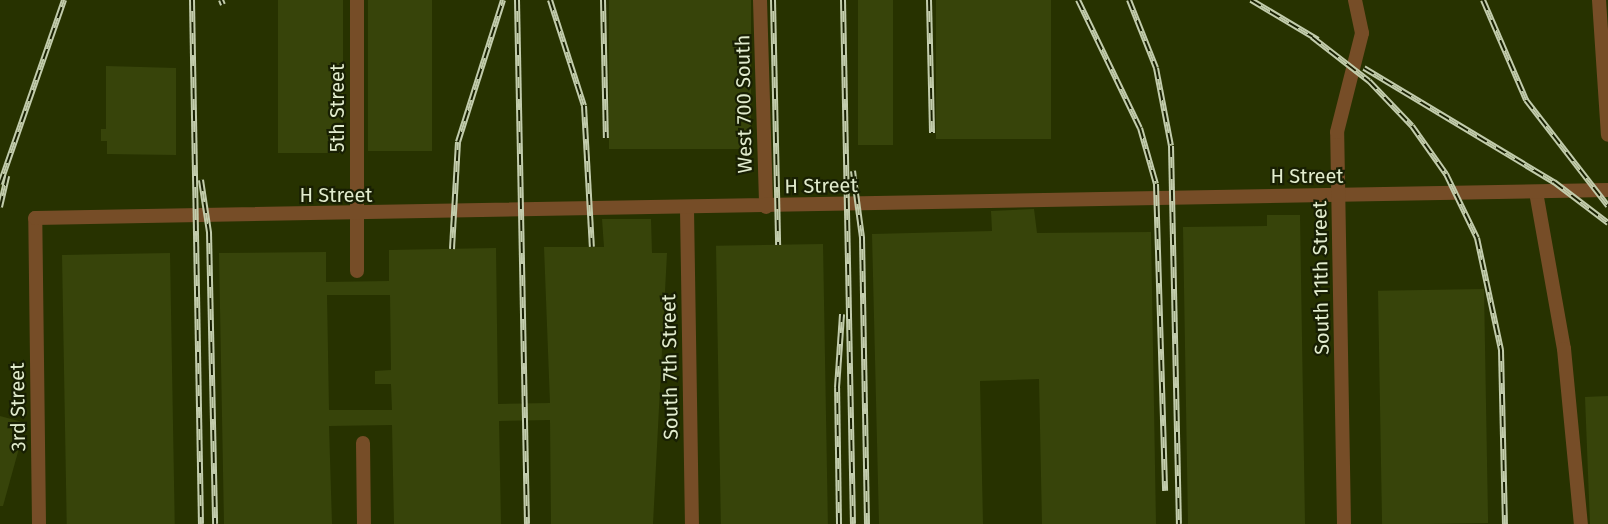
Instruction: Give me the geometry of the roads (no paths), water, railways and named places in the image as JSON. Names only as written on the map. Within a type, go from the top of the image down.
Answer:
[{"type":"lane","name":"5th Street","points":[[357,0],[357,271]]},
{"type":"lane","name":"West 700 South","points":[[760,0],[766,207]]},
{"type":"lane","name":"South 11th Street","points":[[1344,524],[1340,196],[1337,132],[1362,33],[1355,0]]},
{"type":"lane","points":[[1599,0],[1608,135]]},
{"type":"lane","name":"H Street","points":[[35,218],[687,209],[1173,195],[1340,196],[1608,190]]},
{"type":"lane","points":[[1536,192],[1564,349],[1581,524]]},
{"type":"lane","name":"South 7th Street","points":[[687,209],[692,524]]},
{"type":"lane","name":"3rd Street","points":[[35,218],[39,524]]},
{"type":"lane","points":[[363,443],[364,524]]},
{"type":"railway","points":[[0,184],[64,0]]},
{"type":"railway","points":[[192,0],[201,524]]},
{"type":"railway","points":[[221,0],[223,5]]},
{"type":"railway","points":[[452,249],[458,142],[503,0]]},
{"type":"railway","points":[[517,0],[527,524]]},
{"type":"railway","points":[[550,0],[584,106],[592,247]]},
{"type":"railway","points":[[603,0],[606,138]]},
{"type":"railway","points":[[773,0],[778,245]]},
{"type":"railway","points":[[843,0],[853,524]]},
{"type":"railway","points":[[929,0],[932,133]]},
{"type":"railway","points":[[1078,0],[1140,128],[1156,184],[1165,491]]},
{"type":"railway","points":[[1129,0],[1156,68],[1171,146],[1179,524]]},
{"type":"railway","points":[[1251,0],[1318,40]]},
{"type":"railway","points":[[1483,0],[1526,100],[1608,206]]},
{"type":"railway","points":[[1312,37],[1369,81],[1412,126],[1446,174],[1477,238],[1501,350],[1505,524]]},
{"type":"railway","points":[[1364,68],[1554,182],[1608,223]]},
{"type":"railway","points":[[853,171],[862,238],[867,524]]},
{"type":"railway","points":[[0,207],[7,176]]},
{"type":"railway","points":[[201,180],[209,232],[215,524]]},
{"type":"railway","points":[[839,524],[837,388],[842,314]]}]
